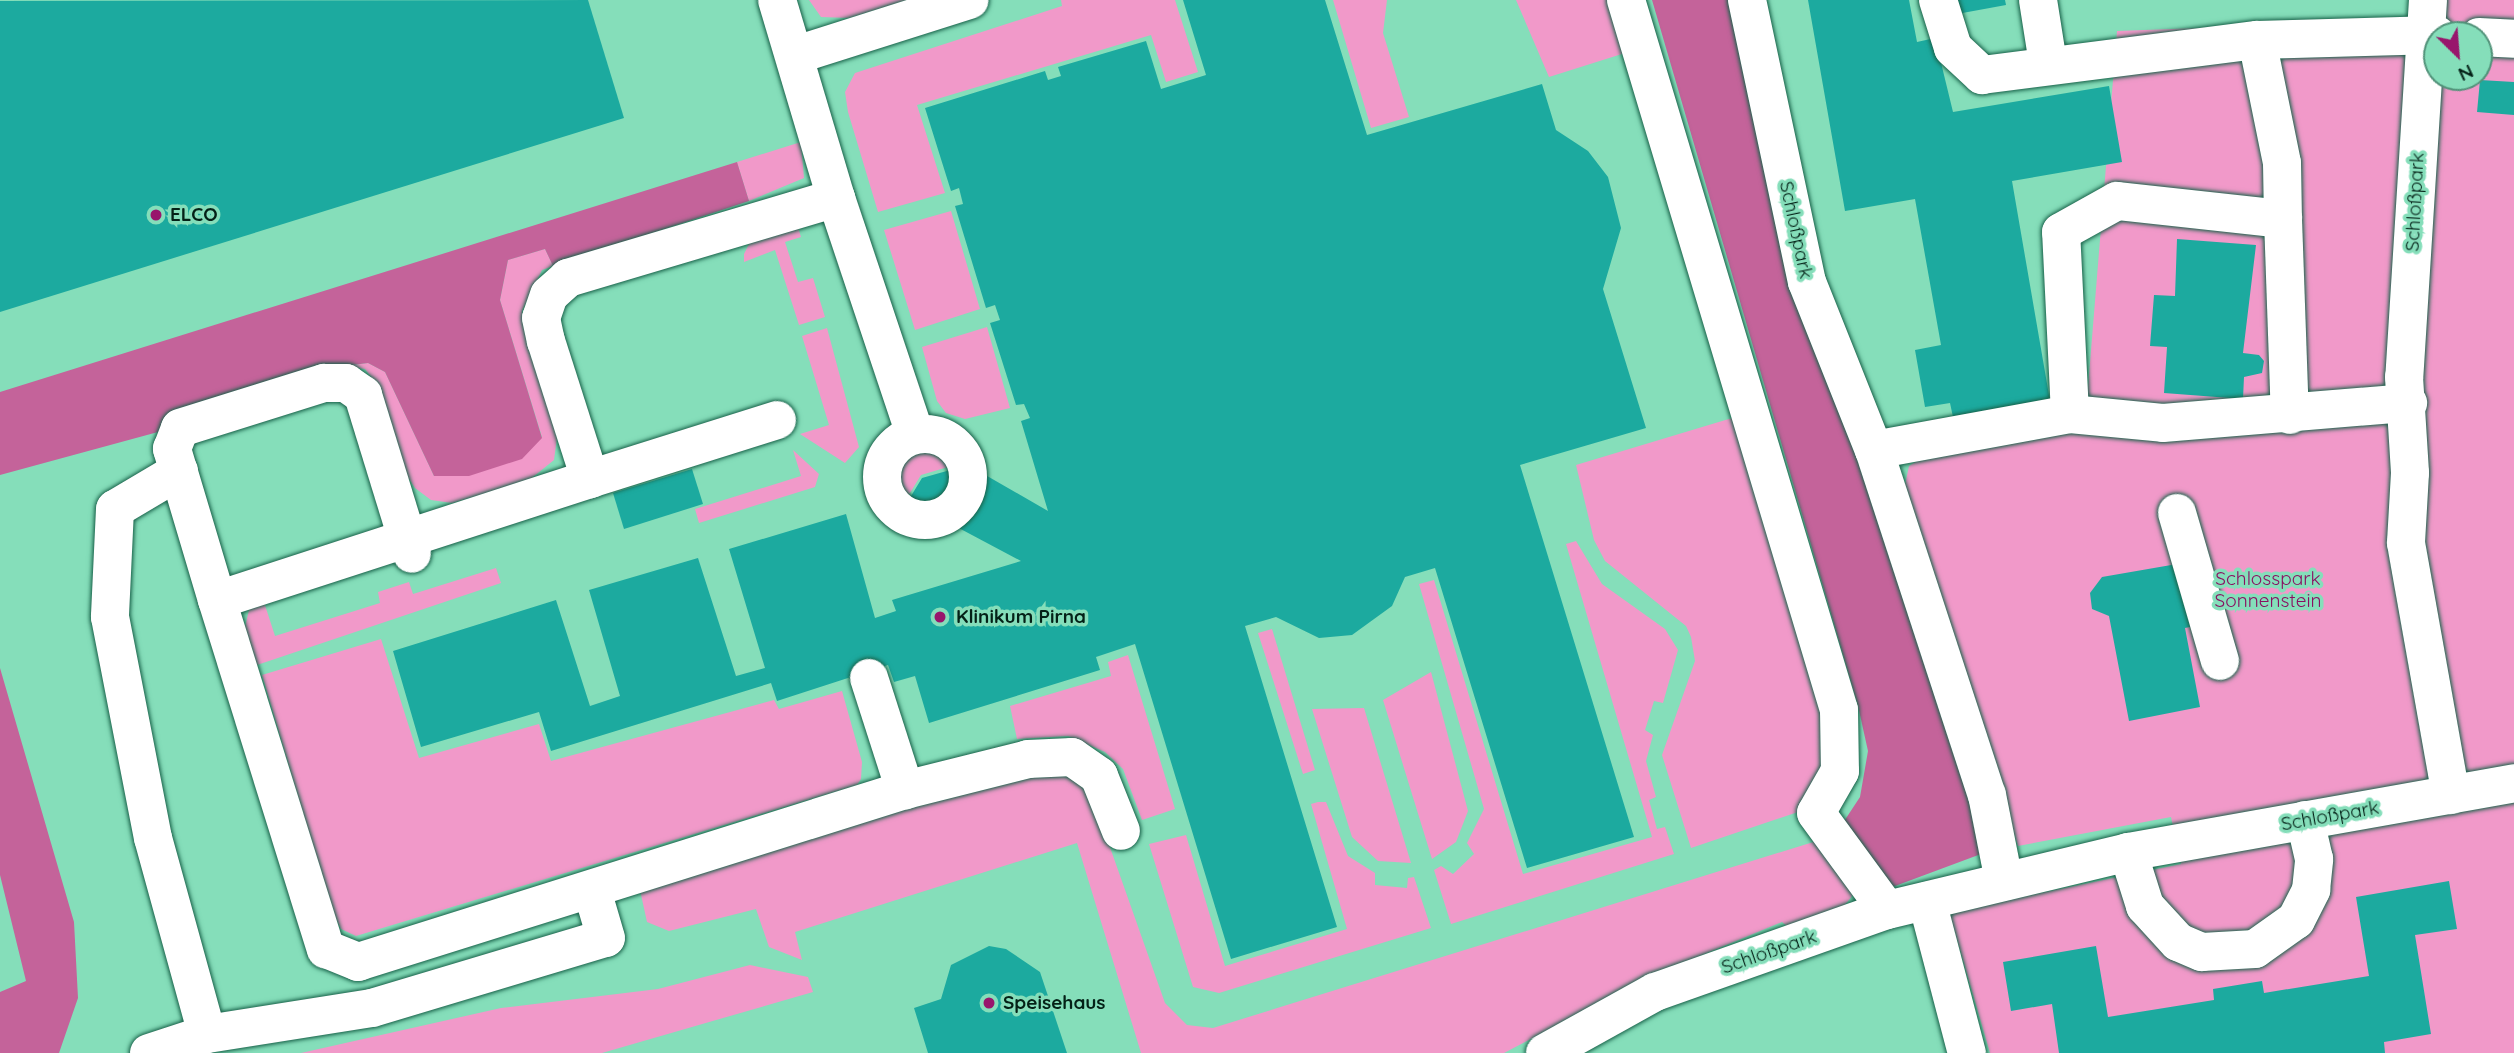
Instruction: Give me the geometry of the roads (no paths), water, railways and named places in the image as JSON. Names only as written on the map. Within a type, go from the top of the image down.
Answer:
[{"type":"street","points":[[778,0],[836,198],[915,434]]},
{"type":"street","points":[[796,55],[969,0]]},
{"type":"street","points":[[1626,0],[1839,710],[1840,771],[1815,813],[1887,910]]},
{"type":"street","name":"Schloßpark","points":[[1747,0],[1807,282],[1874,450],[1987,795],[2004,881]]},
{"type":"street","points":[[1938,0],[1953,48],[1982,75],[2048,63],[2423,24]]},
{"type":"street","points":[[2038,0],[2048,63]]},
{"type":"street","points":[[2493,38],[2514,39]]},
{"type":"street","points":[[2257,40],[2282,163],[2290,415]]},
{"type":"street","name":"Schloßpark","points":[[2425,91],[2404,377],[2408,403],[2406,543],[2451,795]]},
{"type":"street","points":[[590,479],[546,341],[541,318],[549,295],[568,278],[836,198]]},
{"type":"street","points":[[2070,414],[2061,232],[2117,201],[2283,219]]},
{"type":"street","points":[[410,547],[363,395],[346,383],[324,383],[180,428],[172,449],[326,949],[358,962],[905,790],[1028,760],[1072,757],[1099,776],[1121,831]]},
{"type":"street","points":[[1874,450],[2070,414],[2163,423],[2290,415],[2408,403]]},
{"type":"street","points":[[217,600],[410,547],[590,479],[777,419]]},
{"type":"street","points":[[179,471],[115,509],[110,617],[153,838],[207,1034]]},
{"type":"street","points":[[2177,513],[2220,661]]},
{"type":"street","points":[[869,678],[905,790]]},
{"type":"street","name":"Schloßpark","points":[[1545,1053],[1655,992],[1887,910],[2128,852],[2514,783]]},
{"type":"street","points":[[2128,852],[2145,905],[2178,942],[2202,952],[2255,949],[2296,920],[2311,890],[2314,859],[2305,820]]},
{"type":"street","points":[[149,1053],[207,1034],[372,1008],[606,938],[592,890]]},
{"type":"street","points":[[1927,901],[1967,1053]]},
{"type":"place","name":"ELCO","points":[[156,215]]},
{"type":"place","name":"Klinikum Pirna","points":[[940,617]]},
{"type":"place","name":"Speisehaus","points":[[989,1003]]},
{"type":"park label","name":"Schlosspark Sonnenstein","points":[[2268,590]]}]
